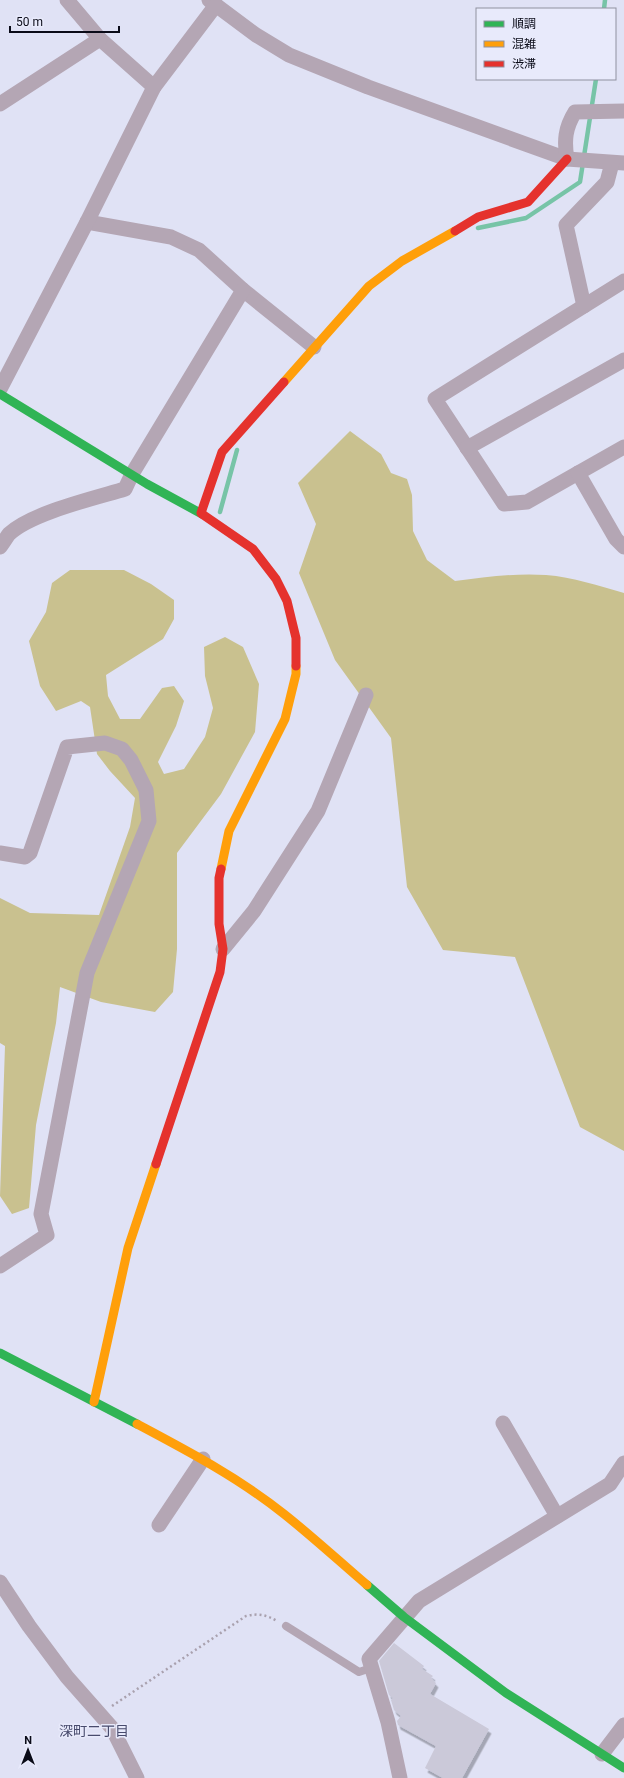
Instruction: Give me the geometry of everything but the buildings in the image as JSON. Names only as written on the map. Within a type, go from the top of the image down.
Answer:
[{"type":"street","points":[[66,0],[100,39],[154,87]]},
{"type":"street","points":[[0,390],[87,222],[154,87],[212,3],[256,35],[289,55],[368,87],[567,160],[618,163],[607,182],[566,225],[584,306]]},
{"type":"street","points":[[0,104],[100,39]]},
{"type":"street","points":[[567,160],[564,143],[566,131],[575,112],[624,111]]},
{"type":"street","points":[[201,513],[222,452],[369,286],[402,261],[478,217],[528,202],[567,160]]},
{"type":"street","points":[[87,222],[170,237],[199,250],[243,290],[314,347]]},
{"type":"street","points":[[624,281],[435,399],[504,504],[527,502],[624,447]]},
{"type":"street","points":[[0,547],[9,534],[25,524],[51,512],[125,489],[132,474],[243,290]]},
{"type":"street","points":[[467,448],[624,360]]},
{"type":"street","points":[[0,394],[147,484],[201,513],[206,518],[253,549],[276,579],[287,601],[296,638],[296,674],[285,719],[229,831],[220,878],[219,924],[222,949],[220,972],[128,1248],[94,1402]]},
{"type":"street","points":[[578,473],[616,539],[624,547]]},
{"type":"street","points":[[222,949],[254,910],[318,811],[366,695]]},
{"type":"street","points":[[0,853],[25,857],[30,852],[67,746],[105,743],[122,749],[131,760],[146,790],[150,820],[87,973],[41,1214],[47,1235],[0,1266]]},
{"type":"street","points":[[0,1353],[203,1460],[248,1488],[284,1514],[404,1617],[506,1693],[624,1768]]},
{"type":"street","points":[[503,1423],[557,1516]]},
{"type":"street","points":[[159,1525],[203,1460]]},
{"type":"street","points":[[400,1778],[388,1722],[368,1659],[419,1601],[610,1484],[624,1463]]},
{"type":"street","points":[[0,1582],[62,1670],[112,1728],[137,1778]]},
{"type":"street","points":[[602,1754],[624,1725]]},
{"type":"lane","points":[[286,1626],[359,1672],[371,1668]]},
{"type":"path","points":[[100,1714],[246,1616],[256,1613],[270,1617],[286,1626]]},
{"type":"shaded area","points":[[350,431],[381,454],[391,473],[407,479],[412,495],[413,531],[427,560],[455,581],[512,575],[546,575],[576,580],[624,593],[624,1151],[580,1127],[515,957],[443,950],[407,887],[391,738],[335,660],[299,573],[316,524],[298,483]]},
{"type":"shaded area","points":[[70,570],[124,570],[151,584],[174,600],[174,619],[163,639],[106,675],[108,696],[120,719],[140,719],[162,688],[174,686],[184,701],[176,726],[158,762],[164,774],[184,769],[205,737],[213,708],[205,676],[204,647],[225,637],[243,647],[259,684],[255,732],[221,794],[177,853],[177,949],[173,992],[155,1012],[101,1002],[60,987],[56,1023],[36,1125],[29,1208],[12,1214],[0,1196],[5,1046],[0,1043],[0,898],[30,913],[99,915],[130,827],[135,798],[110,771],[97,754],[90,707],[81,701],[56,711],[40,686],[29,641],[46,612],[52,583]]},
{"type":"waterway","points":[[604,8],[605,0]]},
{"type":"waterway","points":[[478,228],[526,218],[580,182],[596,80]]},
{"type":"waterway","points":[[220,512],[237,450]]},
{"type":"traffic: fast","points":[[0,394],[147,484],[202,514]]},
{"type":"traffic: fast","points":[[0,1353],[137,1424]]},
{"type":"traffic: fast","points":[[367,1585],[404,1617],[506,1693],[624,1768]]},
{"type":"traffic: slow","points":[[284,382],[369,286],[402,261],[455,231]]},
{"type":"traffic: slow","points":[[221,869],[229,831],[285,719],[296,674],[296,666]]},
{"type":"traffic: slow","points":[[94,1402],[128,1248],[156,1164]]},
{"type":"traffic: slow","points":[[137,1424],[194,1455],[267,1501],[367,1585]]},
{"type":"traffic: jam","points":[[455,231],[478,217],[528,202],[567,159]]},
{"type":"traffic: jam","points":[[201,513],[222,452],[284,382]]},
{"type":"traffic: jam","points":[[202,514],[253,549],[276,579],[287,601],[296,638],[296,666]]},
{"type":"traffic: jam","points":[[156,1164],[220,972],[223,949],[219,924],[219,878],[221,869]]},
{"type":"district","name":"深町二丁目","points":[[94,1731]]}]
